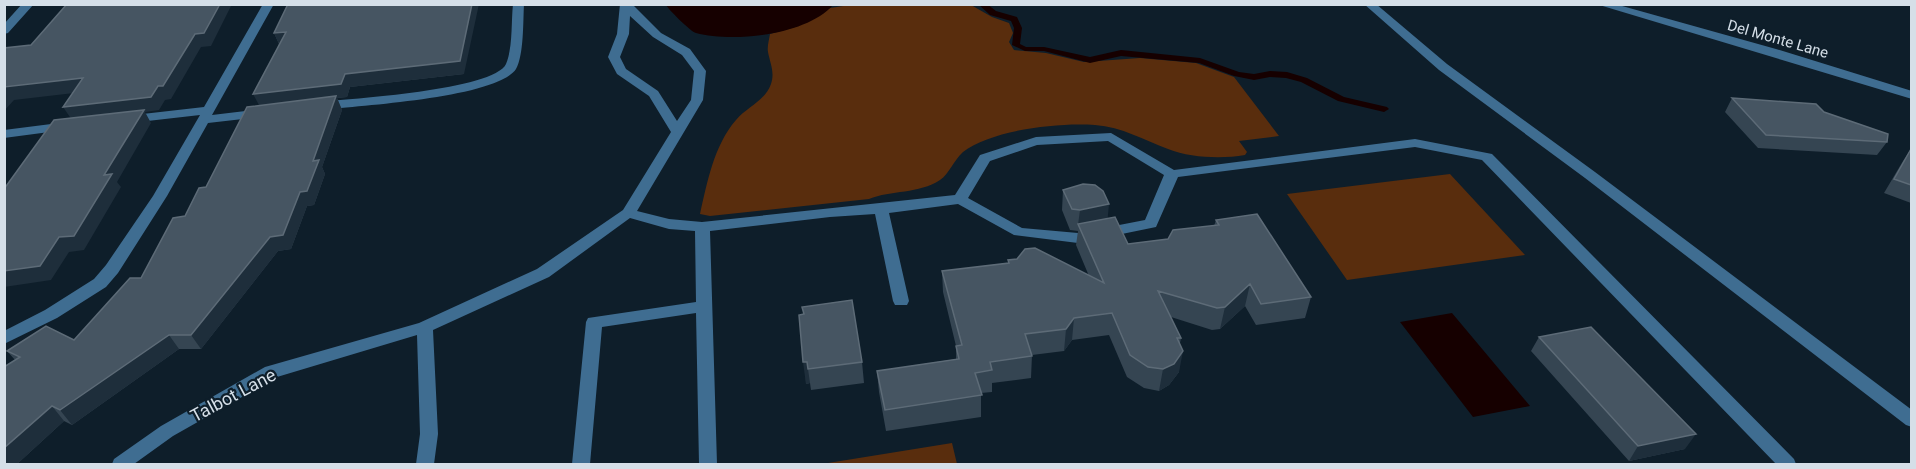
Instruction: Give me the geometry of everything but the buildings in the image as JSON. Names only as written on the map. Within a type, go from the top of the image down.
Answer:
[{"type":"street","points":[[4,31],[29,4]]},
{"type":"street","points":[[4,338],[51,314],[100,283],[112,269],[160,196],[269,4]]},
{"type":"street","points":[[308,107],[449,91],[500,78],[511,68],[519,4]]},
{"type":"street","points":[[1369,4],[1443,67],[1590,175],[1911,420]]},
{"type":"street","name":"Del Monte Lane","points":[[1601,4],[1772,52],[1911,95]]},
{"type":"street","points":[[626,5],[623,34],[614,57],[621,71],[654,94],[677,131]]},
{"type":"street","points":[[626,5],[657,35],[686,52],[700,71],[698,100],[628,213],[669,224],[702,227],[960,199],[1019,232],[1078,237],[1151,224],[1172,174]]},
{"type":"street","points":[[118,120],[273,111]]},
{"type":"street","points":[[4,134],[84,124]]},
{"type":"street","points":[[960,199],[985,158],[1036,141],[1111,137],[1172,174],[1415,143],[1487,157],[1783,460]]},
{"type":"street","points":[[881,209],[901,301]]},
{"type":"street","name":"Talbot Lane","points":[[121,465],[167,431],[271,372],[425,327],[543,273],[628,213]]},
{"type":"street","points":[[702,227],[708,465]]},
{"type":"street","points":[[581,465],[594,322],[704,306]]},
{"type":"street","points":[[425,327],[429,434],[425,465]]},
{"type":"shaded area","points":[[857,4],[971,5],[992,17],[1009,23],[1013,33],[1009,42],[1014,50],[1046,53],[1084,62],[1140,58],[1196,63],[1234,77],[1279,136],[1239,141],[1247,152],[1245,155],[1206,157],[1177,152],[1105,126],[1080,124],[1045,126],[1008,133],[975,144],[960,155],[940,180],[923,188],[869,199],[710,216],[700,214],[712,165],[728,130],[740,115],[765,95],[771,84],[772,72],[768,50],[770,34],[795,27],[830,8]]},
{"type":"shaded area","points":[[666,5],[833,5],[821,15],[788,30],[729,37],[693,32]]},
{"type":"shaded area","points":[[1450,174],[1525,255],[1347,280],[1287,194]]},
{"type":"shaded area","points":[[1452,313],[1530,406],[1473,417],[1400,322]]},
{"type":"shaded area","points":[[952,443],[957,464],[828,464],[828,463]]},
{"type":"waterway","points":[[982,4],[993,13],[1014,19],[1018,28],[1016,45],[1025,49],[1044,49],[1090,60],[1121,53],[1200,61],[1237,74],[1254,77],[1270,74],[1287,75],[1304,80],[1341,99],[1384,109]]}]
